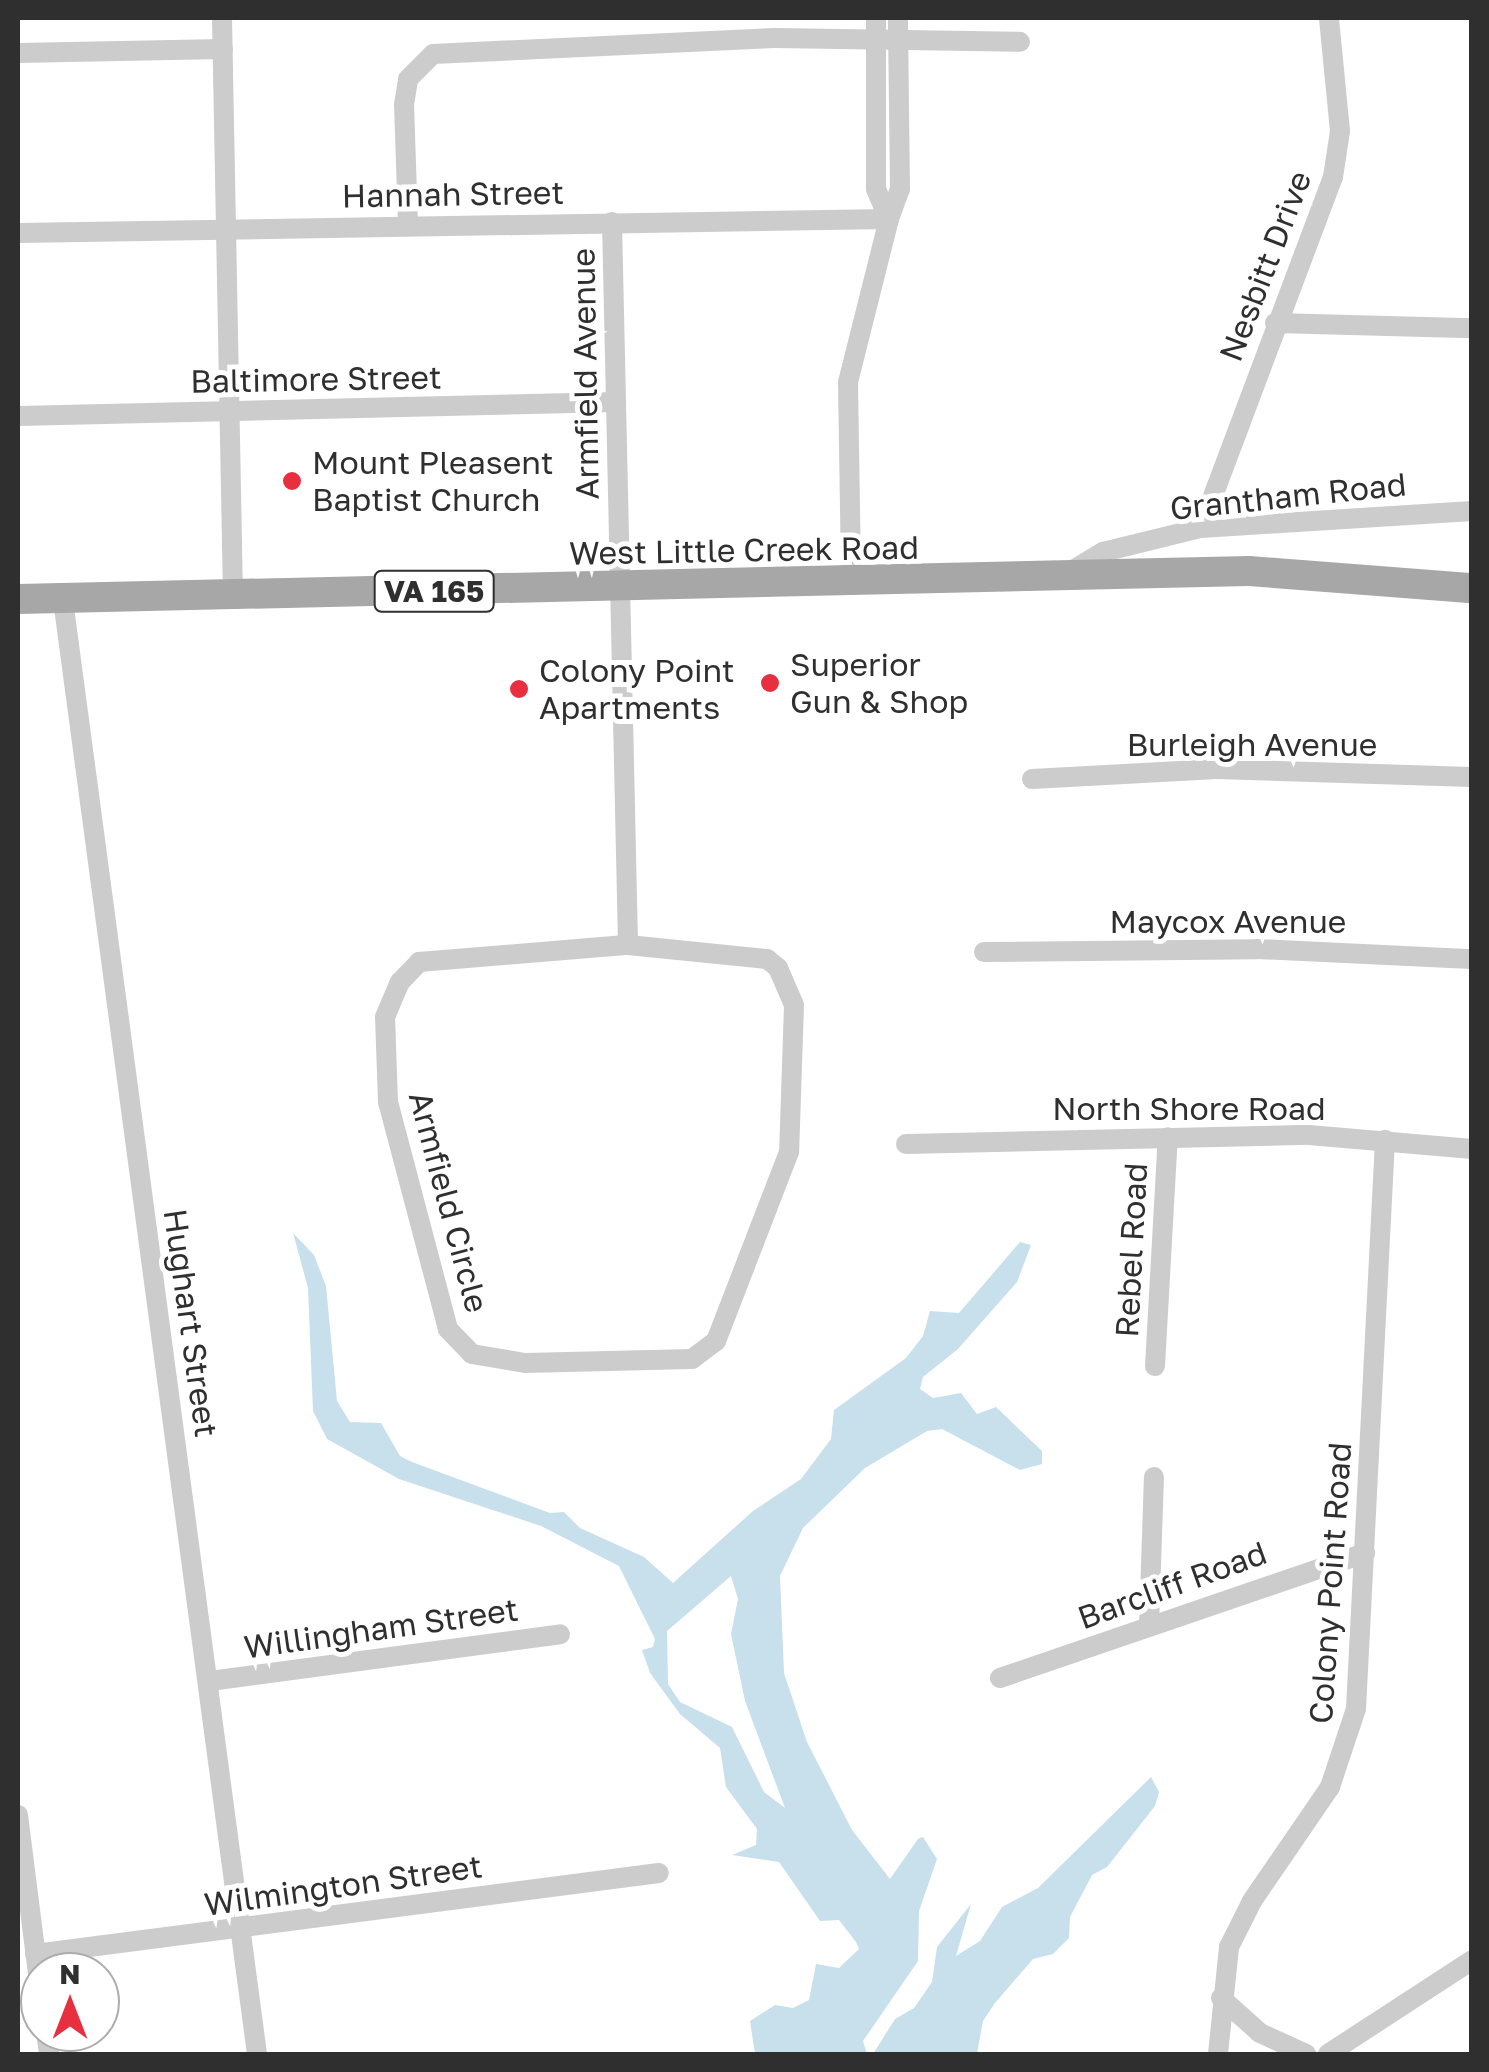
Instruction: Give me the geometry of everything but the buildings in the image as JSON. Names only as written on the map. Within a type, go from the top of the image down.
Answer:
[{"type":"main road","name":"West Little Creek Road","points":[[18,599],[1250,572],[1472,588]]},
{"type":"street","points":[[222,18],[230,228],[233,596]]},
{"type":"street","name":"Nesbitt Drive","points":[[1200,528],[1333,176],[1340,131],[1329,18]]},
{"type":"street","points":[[851,583],[848,382],[889,219],[900,190],[899,26]]},
{"type":"street","points":[[408,224],[408,79],[434,54],[462,49],[899,26],[1020,42]]},
{"type":"street","points":[[876,27],[876,190],[889,219]]},
{"type":"street","points":[[18,53],[223,49]]},
{"type":"street","name":"Hannah Street","points":[[18,234],[408,224],[889,219]]},
{"type":"street","name":"Armfield Avenue","points":[[612,222],[628,946]]},
{"type":"street","points":[[1275,324],[1472,328]]},
{"type":"street","name":"Baltimore Street","points":[[18,416],[616,402]]},
{"type":"street","name":"Grantham Road","points":[[1060,578],[1103,552],[1200,528],[1472,511]]},
{"type":"street","name":"Hughart Street","points":[[63,600],[244,1929],[257,2054]]},
{"type":"street","name":"Burleigh Avenue","points":[[1032,779],[1217,769],[1472,776]]},
{"type":"street","name":"Armfield Circle","points":[[628,946],[767,960],[778,968],[794,1005],[789,1152],[716,1341],[692,1359],[525,1364],[472,1354],[448,1329],[388,1102],[385,1017],[400,982],[418,962],[628,946]]},
{"type":"street","name":"Maycox Avenue","points":[[984,952],[1257,949],[1472,959]]},
{"type":"street","name":"North Shore Road","points":[[906,1144],[1168,1137],[1384,1140],[1472,1149]]},
{"type":"street","name":"Rebel Road","points":[[1156,1366],[1168,1137]]},
{"type":"street","name":"Colony Point Road","points":[[1218,2054],[1221,1998],[1240,1920],[1314,1814],[1343,1758],[1356,1709],[1384,1140]]},
{"type":"street","points":[[1149,1626],[1154,1478]]},
{"type":"street","name":"Barcliff Road","points":[[1000,1678],[1365,1553]]},
{"type":"street","name":"Willingham Street","points":[[210,1680],[560,1634]]},
{"type":"street","points":[[18,1815],[35,1952]]},
{"type":"street","name":"Wilmington Street","points":[[52,1952],[658,1873]]},
{"type":"street","points":[[1328,2054],[1472,1960]]},
{"type":"street","points":[[1221,1998],[1260,2033],[1306,2054]]},
{"type":"water","points":[[293,1233],[314,1255],[326,1286],[337,1401],[350,1422],[381,1423],[400,1456],[412,1462],[550,1513],[564,1512],[580,1528],[644,1557],[673,1583],[753,1511],[801,1479],[831,1439],[834,1410],[906,1358],[923,1336],[930,1311],[959,1313],[1020,1242],[1031,1245],[1017,1282],[958,1349],[923,1377],[920,1389],[933,1398],[961,1393],[977,1414],[996,1407],[1042,1451],[1042,1464],[1020,1470],[942,1429],[927,1431],[865,1468],[803,1528],[780,1576],[784,1673],[807,1742],[852,1830],[890,1879],[918,1839],[923,1837],[937,1859],[919,1911],[918,1961],[863,2041],[867,2054],[755,2054],[750,2021],[775,2005],[793,2008],[809,2000],[816,1964],[839,1968],[859,1949],[856,1942],[839,1920],[820,1921],[779,1862],[732,1855],[756,1845],[757,1829],[726,1787],[720,1748],[680,1714],[650,1673],[642,1650],[653,1647],[655,1639],[619,1566],[541,1526],[399,1479],[327,1439],[313,1411],[308,1288]],"holes":[[[731,1576],[738,1599],[731,1634],[745,1701],[785,1808],[764,1792],[732,1727],[680,1702],[668,1684],[667,1631]]]},
{"type":"water","points":[[1151,1777],[1159,1792],[1155,1806],[1107,1867],[1092,1875],[1070,1917],[1069,1938],[1053,1954],[1033,1959],[995,2003],[983,2021],[977,2054],[873,2054],[895,2019],[914,2008],[932,1982],[937,1947],[971,1904],[956,1956],[980,1941],[1002,1907],[1038,1888]]},
{"type":"place","name":"Mount Pleasent Baptist Church","points":[[292,481]]},
{"type":"place","name":"Superior Gun & Shop","points":[[770,683]]},
{"type":"place","name":"Colony Point Apartments","points":[[519,689]]}]
